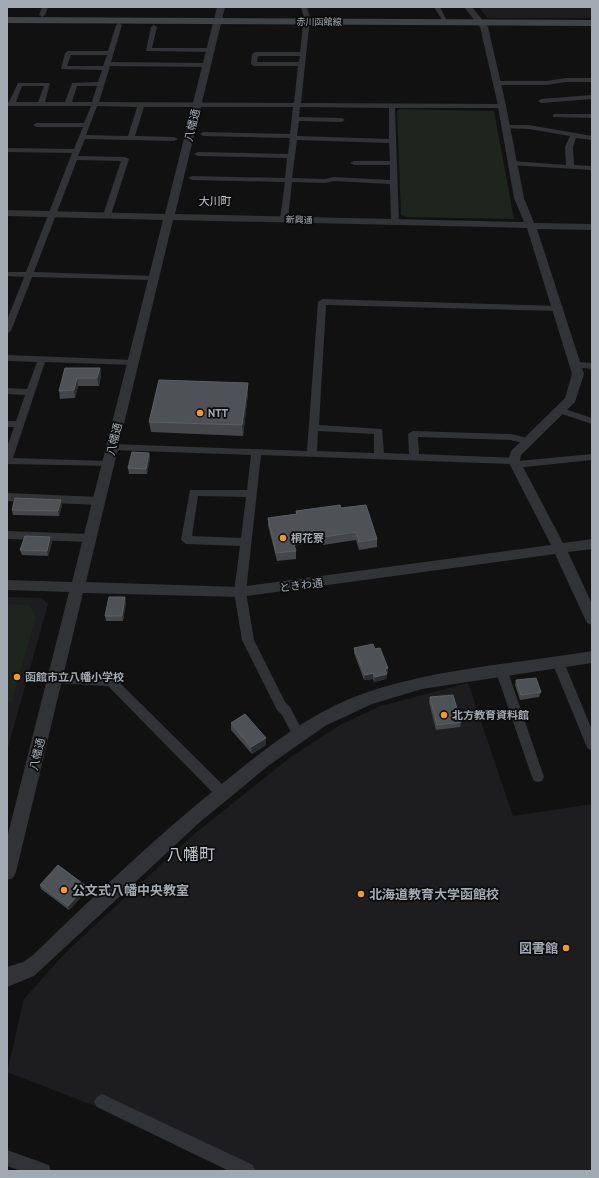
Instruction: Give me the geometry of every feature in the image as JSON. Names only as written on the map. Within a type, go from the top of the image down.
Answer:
[{"type":"main road","name":"赤川函館線","points":[[44,14],[156,24],[218,21],[592,23]]},
{"type":"main road","points":[[7,15],[44,14]]},
{"type":"main road","points":[[7,20],[44,14]]},
{"type":"main road","points":[[7,24],[156,24]]},
{"type":"street","name":"八幡通","points":[[7,872],[211,50],[220,7]]},
{"type":"street","points":[[284,219],[300,64],[307,18],[304,7]]},
{"type":"street","points":[[437,7],[446,22]]},
{"type":"street","points":[[468,7],[484,27],[502,106],[519,198],[529,226],[533,232],[559,308],[578,374],[571,399],[515,454],[514,463],[559,548],[592,619]]},
{"type":"street","points":[[156,24],[148,50],[211,50]]},
{"type":"street","points":[[7,331],[30,275],[95,104],[119,25]]},
{"type":"street","points":[[110,53],[68,53],[63,68],[207,65]]},
{"type":"street","points":[[300,64],[254,64],[255,54],[302,54]]},
{"type":"street","points":[[497,83],[546,84],[566,80],[592,80]]},
{"type":"street","points":[[41,104],[48,84],[20,84],[10,104],[502,106]]},
{"type":"street","points":[[68,104],[74,84],[101,84]]},
{"type":"street","points":[[541,101],[592,97]]},
{"type":"street","points":[[131,138],[141,104]]},
{"type":"street","points":[[392,106],[395,222]]},
{"type":"street","points":[[555,116],[592,116]]},
{"type":"street","points":[[295,119],[342,120]]},
{"type":"street","points":[[36,125],[87,125]]},
{"type":"street","points":[[505,127],[529,128],[592,138]]},
{"type":"street","points":[[203,134],[393,141]]},
{"type":"street","points":[[570,167],[569,147],[574,135]]},
{"type":"street","points":[[82,137],[174,139]]},
{"type":"street","points":[[7,150],[76,154],[125,159],[107,215]]},
{"type":"street","points":[[198,154],[290,156]]},
{"type":"street","points":[[354,163],[394,163]]},
{"type":"street","points":[[512,163],[591,168]]},
{"type":"street","points":[[192,178],[325,181],[334,179],[394,182]]},
{"type":"street","name":"新興通","points":[[7,213],[592,227]]},
{"type":"street","points":[[7,274],[154,278]]},
{"type":"street","points":[[312,454],[322,302],[559,308]]},
{"type":"street","points":[[7,358],[133,362]]},
{"type":"street","points":[[42,359],[7,461],[108,464]]},
{"type":"street","points":[[576,365],[592,366]]},
{"type":"street","points":[[7,391],[31,392]]},
{"type":"street","points":[[559,410],[592,421]]},
{"type":"street","points":[[7,424],[19,424]]},
{"type":"street","points":[[314,428],[379,431],[379,457]]},
{"type":"street","points":[[414,458],[413,434],[511,437],[528,441]]},
{"type":"street","points":[[112,447],[514,463],[592,457]]},
{"type":"street","points":[[256,453],[244,542],[240,592],[248,640],[281,706],[286,711],[298,734]]},
{"type":"street","points":[[244,542],[186,540],[194,492],[251,494]]},
{"type":"street","points":[[7,497],[99,501]]},
{"type":"street","points":[[7,535],[89,538]]},
{"type":"street","name":"ときわ通","points":[[7,585],[78,589],[240,592],[592,544]]},
{"type":"street","points":[[7,978],[13,974],[28,970],[39,961],[126,878],[222,793],[298,734],[323,718],[368,698],[459,675],[592,657]]},
{"type":"street","points":[[558,662],[592,745]]},
{"type":"street","points":[[501,669],[538,777]]},
{"type":"street","points":[[56,678],[111,680],[222,793]]},
{"type":"street","points":[[102,1102],[247,1171]]},
{"type":"street","points":[[7,1158],[43,1171]]},
{"type":"shaded area","points":[[479,7],[592,7],[592,18],[487,18]]},
{"type":"shaded area","points":[[400,109],[494,111],[514,219],[406,217],[401,215],[397,111]]},
{"type":"shaded area","name":"函館市立八幡小学校","points":[[7,597],[42,598],[48,604],[7,751]]},
{"type":"shaded area","points":[[7,604],[29,605],[36,616],[12,701],[7,701]]},
{"type":"shaded area","name":"北海道教育大学函館校","points":[[468,683],[513,816],[592,804],[592,1171],[256,1171],[250,1166],[7,1072],[24,999],[66,952],[193,835],[292,756],[340,725],[380,706]]},
{"type":"building","points":[[65,368],[100,368],[97,378],[77,378],[74,390],[59,391]]},
{"type":"building","name":"NTT","points":[[159,380],[248,383],[242,425],[149,422]]},
{"type":"building","points":[[132,452],[149,453],[146,469],[128,468]]},
{"type":"building","points":[[15,498],[61,500],[58,511],[12,510]]},
{"type":"building","name":"桐花寮","points":[[340,505],[341,508],[366,505],[377,539],[359,542],[356,532],[323,537],[322,533],[292,538],[296,551],[276,553],[268,518],[297,514],[296,511]]},
{"type":"building","points":[[25,536],[50,537],[47,551],[20,550]]},
{"type":"building","points":[[109,597],[125,597],[122,616],[105,616]]},
{"type":"building","points":[[373,644],[375,649],[380,648],[388,668],[385,669],[387,674],[375,677],[373,673],[365,675],[354,648]]},
{"type":"building","points":[[536,678],[541,692],[521,695],[516,680]]},
{"type":"building","name":"北方教育資料館","points":[[453,695],[461,722],[437,725],[430,697]]},
{"type":"building","points":[[245,714],[266,738],[251,747],[231,723]]},
{"type":"building","name":"公文式八幡中央教室","points":[[58,865],[86,886],[68,906],[40,885]]},
{"type":"place","name":"NTT","points":[[200,413]]},
{"type":"place","name":"桐花寮","points":[[283,538]]},
{"type":"place","name":"函館市立八幡小学校","points":[[17,677]]},
{"type":"place","name":"北方教育資料館","points":[[444,715]]},
{"type":"place","name":"公文式八幡中央教室","points":[[64,890]]},
{"type":"place","name":"北海道教育大学函館校","points":[[361,894]]},
{"type":"place","name":"図書館","points":[[566,948]]},
{"type":"district","name":"大川町","points":[[215,201]]},
{"type":"district","name":"八幡町","points":[[191,854]]}]
